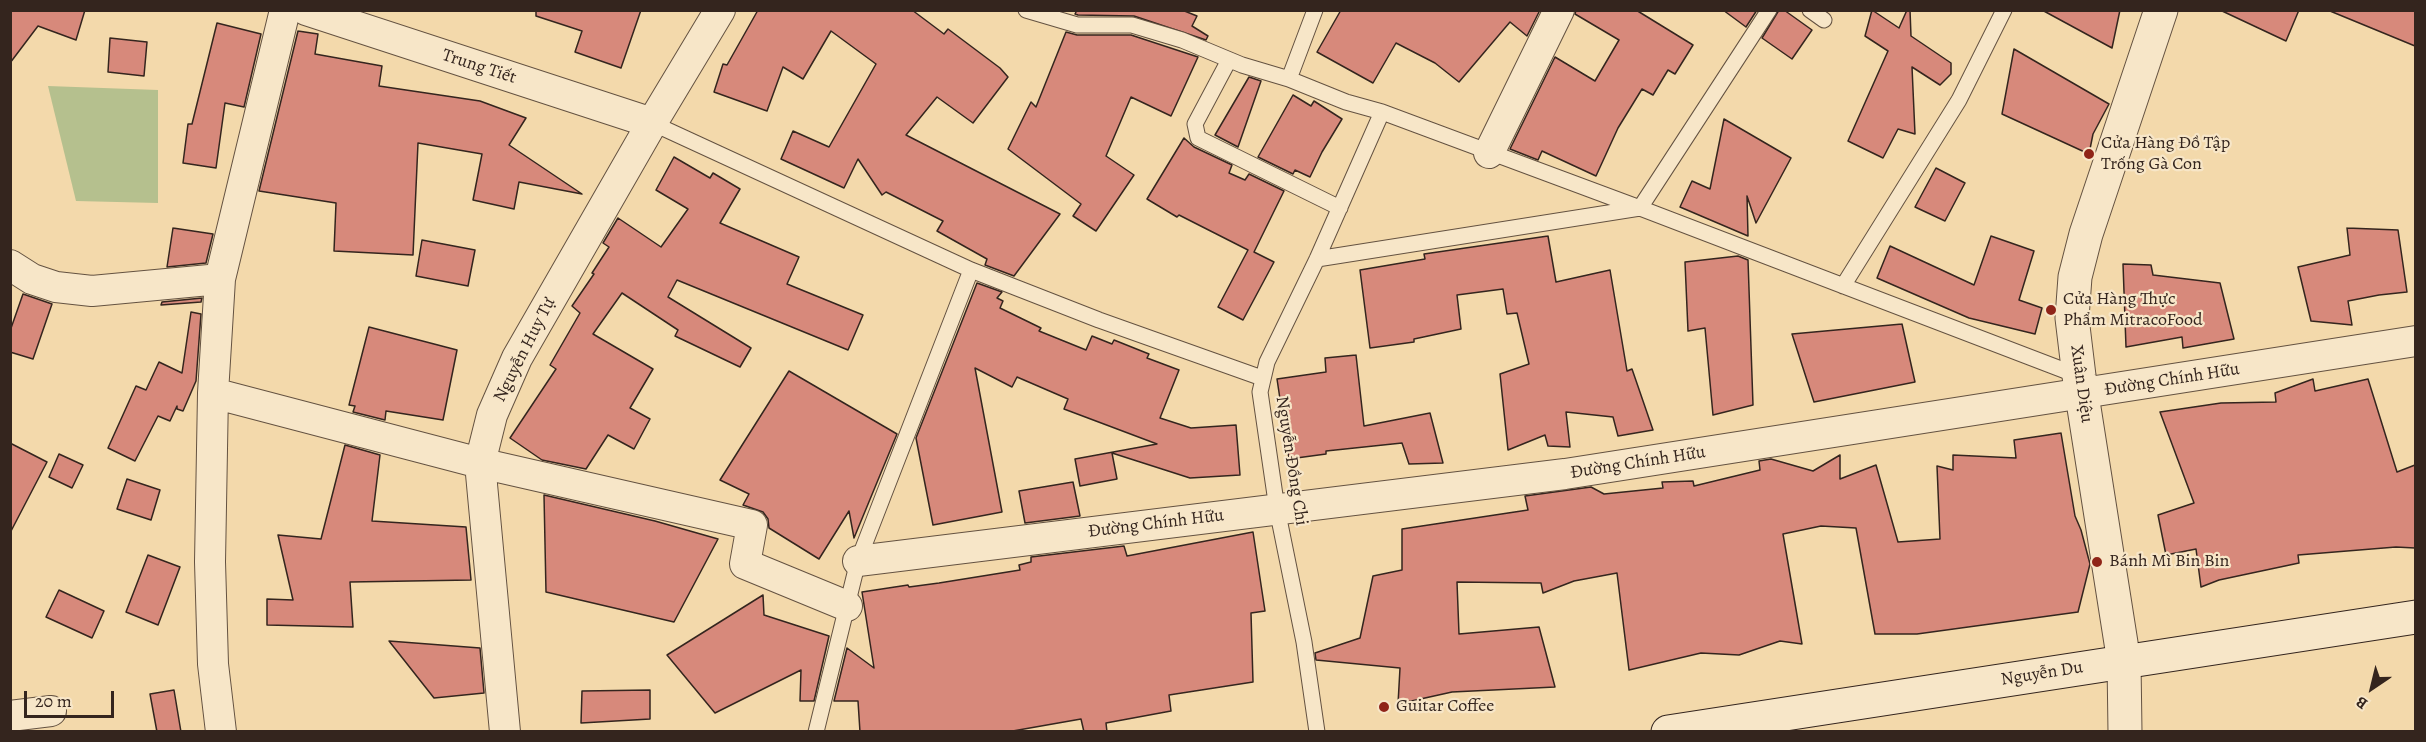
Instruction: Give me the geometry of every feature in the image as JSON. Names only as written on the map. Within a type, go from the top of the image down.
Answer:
[{"type":"main road","name":"Xuân Diệu","points":[[2125,732],[2124,662],[2080,385],[2072,318],[2075,277],[2086,234],[2161,10]]},
{"type":"main road","name":"Nguyễn Du","points":[[1668,732],[2415,617]]},
{"type":"street","points":[[221,732],[213,664],[210,562],[213,393],[220,279],[285,10]]},
{"type":"street","name":"Trung Tiết","points":[[306,10],[652,123]]},
{"type":"street","name":"Nguyễn Huy Tự","points":[[505,732],[480,463],[492,415],[517,358],[720,10]]},
{"type":"street","points":[[1489,153],[1559,10]]},
{"type":"street","points":[[10,265],[32,279],[56,287],[92,291],[220,279]]},
{"type":"street","name":"Đường Chính Hữu","points":[[858,561],[1565,474],[2080,385],[2415,341]]},
{"type":"street","points":[[213,393],[480,463],[752,525],[745,564],[847,606]]},
{"type":"street","points":[[10,716],[51,711]]},
{"type":"lane","points":[[1026,10],[1077,25],[1132,25],[1182,40],[1229,60],[1289,79],[1346,102],[1382,112],[1843,285],[2080,385]]},
{"type":"lane","points":[[1289,79],[1315,10]]},
{"type":"lane","points":[[1317,260],[1640,208],[1769,10]]},
{"type":"lane","points":[[1810,10],[1824,20]]},
{"type":"lane","points":[[1843,285],[1959,100],[2004,10]]},
{"type":"lane","points":[[1229,60],[1195,124],[1198,138],[1340,208]]},
{"type":"lane","name":"Nguyễn Đồng Chi","points":[[1317,732],[1304,642],[1277,509],[1260,392],[1267,362],[1317,260],[1382,112]]},
{"type":"lane","points":[[652,123],[970,270],[1099,320],[1262,378]]},
{"type":"lane","points":[[816,732],[858,561],[970,270]]},
{"type":"green space","points":[[48,86],[158,90],[158,203],[76,201]]},
{"type":"building","points":[[10,10],[85,10],[76,40],[38,26],[10,63]]},
{"type":"building","points":[[536,10],[641,10],[621,68],[575,52],[582,31],[536,16]]},
{"type":"building","points":[[758,10],[912,10],[944,34],[948,29],[1000,68],[1008,77],[973,123],[937,97],[906,135],[1060,214],[1014,276],[985,265],[987,259],[937,231],[943,221],[886,192],[882,195],[858,159],[844,188],[781,159],[793,131],[829,147],[876,64],[831,31],[803,79],[783,67],[767,111],[714,92],[723,64],[727,65]]},
{"type":"building","points":[[1077,10],[1182,10],[1197,16],[1192,26],[1208,36],[1206,40],[1134,16],[1078,15],[1075,14]]},
{"type":"building","points":[[1341,10],[1540,10],[1527,36],[1510,22],[1459,82],[1435,63],[1396,43],[1373,83],[1317,52]]},
{"type":"building","points":[[1576,10],[1636,10],[1693,45],[1675,74],[1668,70],[1653,95],[1642,89],[1618,128],[1596,176],[1542,151],[1538,160],[1510,149],[1555,57],[1595,81],[1619,40],[1575,14]]},
{"type":"building","points":[[1723,10],[1757,10],[1746,27]]},
{"type":"building","points":[[1779,10],[1784,10],[1812,30],[1792,59],[1762,38]]},
{"type":"building","points":[[1872,10],[1899,28],[1907,10],[1910,10],[1911,36],[1951,63],[1951,74],[1940,85],[1912,67],[1915,134],[1898,129],[1883,158],[1848,141],[1888,51],[1865,36]]},
{"type":"building","points":[[2042,10],[2120,10],[2112,48]]},
{"type":"building","points":[[2220,10],[2299,10],[2286,41]]},
{"type":"building","points":[[2415,10],[2415,46],[2330,11]]},
{"type":"building","points":[[217,23],[261,34],[244,107],[225,103],[216,168],[183,163],[188,124],[192,124]]},
{"type":"building","points":[[298,31],[318,34],[315,54],[382,66],[379,86],[480,101],[526,118],[509,145],[582,194],[519,182],[514,209],[473,200],[482,154],[418,143],[413,255],[334,251],[336,203],[259,191]]},
{"type":"building","points":[[1066,32],[1077,35],[1131,35],[1198,57],[1171,116],[1131,97],[1106,156],[1134,175],[1096,231],[1073,216],[1081,204],[1008,149],[1031,102],[1036,107]]},
{"type":"building","points":[[110,38],[147,42],[144,76],[108,72]]},
{"type":"building","points":[[2014,49],[2109,104],[2093,134],[2089,154],[2002,114]]},
{"type":"building","points":[[1249,77],[1261,81],[1238,147],[1215,135]]},
{"type":"building","points":[[1293,95],[1311,106],[1314,101],[1342,119],[1310,177],[1295,170],[1293,174],[1258,157]]},
{"type":"building","points":[[1724,119],[1791,158],[1756,223],[1747,196],[1748,236],[1680,207],[1692,181],[1710,189]]},
{"type":"building","points":[[1184,138],[1194,147],[1232,165],[1229,173],[1245,180],[1249,174],[1284,191],[1254,252],[1274,262],[1243,320],[1218,307],[1248,250],[1179,215],[1177,217],[1147,199]]},
{"type":"building","points":[[674,157],[710,178],[713,173],[740,189],[720,223],[799,257],[787,284],[863,315],[848,350],[677,280],[668,297],[751,348],[740,367],[675,336],[678,330],[622,293],[593,334],[653,369],[630,408],[650,419],[634,449],[608,435],[586,469],[542,460],[510,438],[556,369],[550,365],[580,313],[572,306],[609,247],[603,243],[618,218],[661,247],[688,209],[656,190]]},
{"type":"building","points":[[1936,168],[1965,183],[1945,221],[1915,207]]},
{"type":"building","points":[[173,228],[213,234],[206,263],[167,267]]},
{"type":"building","points":[[2347,228],[2398,230],[2407,292],[2348,301],[2352,325],[2311,321],[2298,267],[2350,255]]},
{"type":"building","points":[[1548,236],[1556,282],[1610,270],[1627,371],[1632,369],[1653,430],[1618,436],[1613,417],[1566,412],[1570,447],[1548,446],[1545,435],[1508,450],[1500,374],[1529,364],[1517,313],[1507,314],[1503,289],[1457,295],[1461,329],[1414,339],[1414,342],[1370,348],[1360,270],[1425,259],[1424,254]]},
{"type":"building","points":[[1991,236],[2034,251],[2019,300],[2042,308],[2035,334],[1969,318],[1877,278],[1890,246],[1974,285]]},
{"type":"building","points":[[422,240],[475,250],[468,286],[416,276]]},
{"type":"building","points":[[1738,256],[1748,260],[1753,405],[1713,415],[1705,328],[1688,331],[1685,262]]},
{"type":"building","points":[[2123,264],[2151,265],[2153,275],[2220,283],[2234,339],[2183,348],[2182,337],[2126,347]]},
{"type":"building","points":[[977,283],[1002,292],[997,298],[1003,301],[1000,308],[1041,328],[1039,331],[1086,350],[1092,336],[1112,344],[1114,340],[1149,354],[1147,358],[1179,370],[1160,418],[1191,428],[1236,425],[1240,475],[1190,478],[1112,453],[1117,479],[1080,486],[1075,459],[1157,444],[1064,409],[1068,399],[1017,377],[1012,387],[975,368],[1002,512],[933,525],[916,438]]},
{"type":"building","points":[[23,294],[52,304],[33,359],[10,352],[10,331]]},
{"type":"building","points":[[202,298],[201,302],[161,305],[162,302]]},
{"type":"building","points":[[191,312],[201,314],[196,381],[183,411],[177,409],[177,406],[170,421],[158,416],[135,461],[108,448],[136,386],[146,390],[159,362],[182,373]]},
{"type":"building","points":[[1902,324],[1915,382],[1814,402],[1792,334]]},
{"type":"building","points":[[369,327],[457,350],[443,420],[386,411],[385,420],[353,412],[355,406],[349,405]]},
{"type":"building","points":[[1356,355],[1364,426],[1430,413],[1443,463],[1409,464],[1402,443],[1326,451],[1326,454],[1289,459],[1277,379],[1326,372],[1325,358]]},
{"type":"building","points":[[789,371],[897,434],[854,538],[849,511],[819,559],[769,528],[768,519],[763,512],[743,505],[749,494],[720,480]]},
{"type":"building","points":[[2313,379],[2315,391],[2368,379],[2397,472],[2415,465],[2415,548],[2396,547],[2298,555],[2299,563],[2219,580],[2201,587],[2196,549],[2166,555],[2158,515],[2194,503],[2160,412],[2221,403],[2276,402],[2275,393]]},
{"type":"building","points":[[2061,433],[2075,516],[2090,564],[2078,612],[1917,634],[1875,634],[1856,528],[1821,526],[1783,534],[1802,644],[1780,641],[1739,655],[1701,653],[1629,670],[1617,573],[1574,581],[1543,593],[1541,583],[1457,582],[1459,634],[1539,627],[1555,687],[1452,692],[1398,704],[1400,668],[1316,660],[1315,653],[1360,638],[1373,576],[1402,570],[1402,529],[1528,510],[1525,496],[1591,487],[1604,494],[1663,488],[1662,482],[1693,481],[1694,486],[1760,470],[1759,461],[1771,459],[1813,471],[1840,455],[1840,479],[1876,465],[1898,542],[1940,539],[1937,466],[1953,470],[1953,455],[2016,458],[2014,440]]},
{"type":"building","points":[[10,443],[47,462],[10,533]]},
{"type":"building","points":[[345,445],[380,455],[372,521],[466,527],[471,580],[350,582],[353,627],[267,625],[267,599],[293,600],[278,535],[321,539]]},
{"type":"building","points":[[59,454],[83,465],[72,488],[49,477]]},
{"type":"building","points":[[127,479],[160,490],[151,520],[117,509]]},
{"type":"building","points":[[1073,482],[1080,516],[1025,523],[1019,491]]},
{"type":"building","points":[[544,495],[655,521],[718,539],[674,622],[546,592]]},
{"type":"building","points":[[1253,532],[1265,611],[1251,613],[1253,682],[1169,695],[1171,711],[1106,723],[1107,732],[1084,732],[1081,719],[1007,732],[860,732],[858,701],[834,701],[847,648],[874,668],[862,592],[1020,570],[1019,565],[1031,562],[1031,557],[1124,546],[1127,556]]},
{"type":"building","points":[[148,555],[180,567],[158,625],[126,612]]},
{"type":"building","points":[[59,590],[104,611],[92,638],[46,617]]},
{"type":"building","points":[[763,595],[764,615],[829,636],[814,701],[800,701],[801,670],[715,713],[667,655]]},
{"type":"building","points":[[389,641],[480,648],[484,693],[434,698]]},
{"type":"building","points":[[174,690],[181,732],[157,732],[150,694]]},
{"type":"building","points":[[650,690],[650,719],[581,723],[582,691]]},
{"type":"place","name":"Cửa Hàng Đồ Tập Trống Gà Con","points":[[2089,154]]},
{"type":"place","name":"Cửa Hàng Thực Phẩm MitracoFood","points":[[2051,310]]},
{"type":"place","name":"Bánh Mì Bin Bin","points":[[2097,562]]},
{"type":"place","name":"Guitar Coffee","points":[[1384,707]]}]
